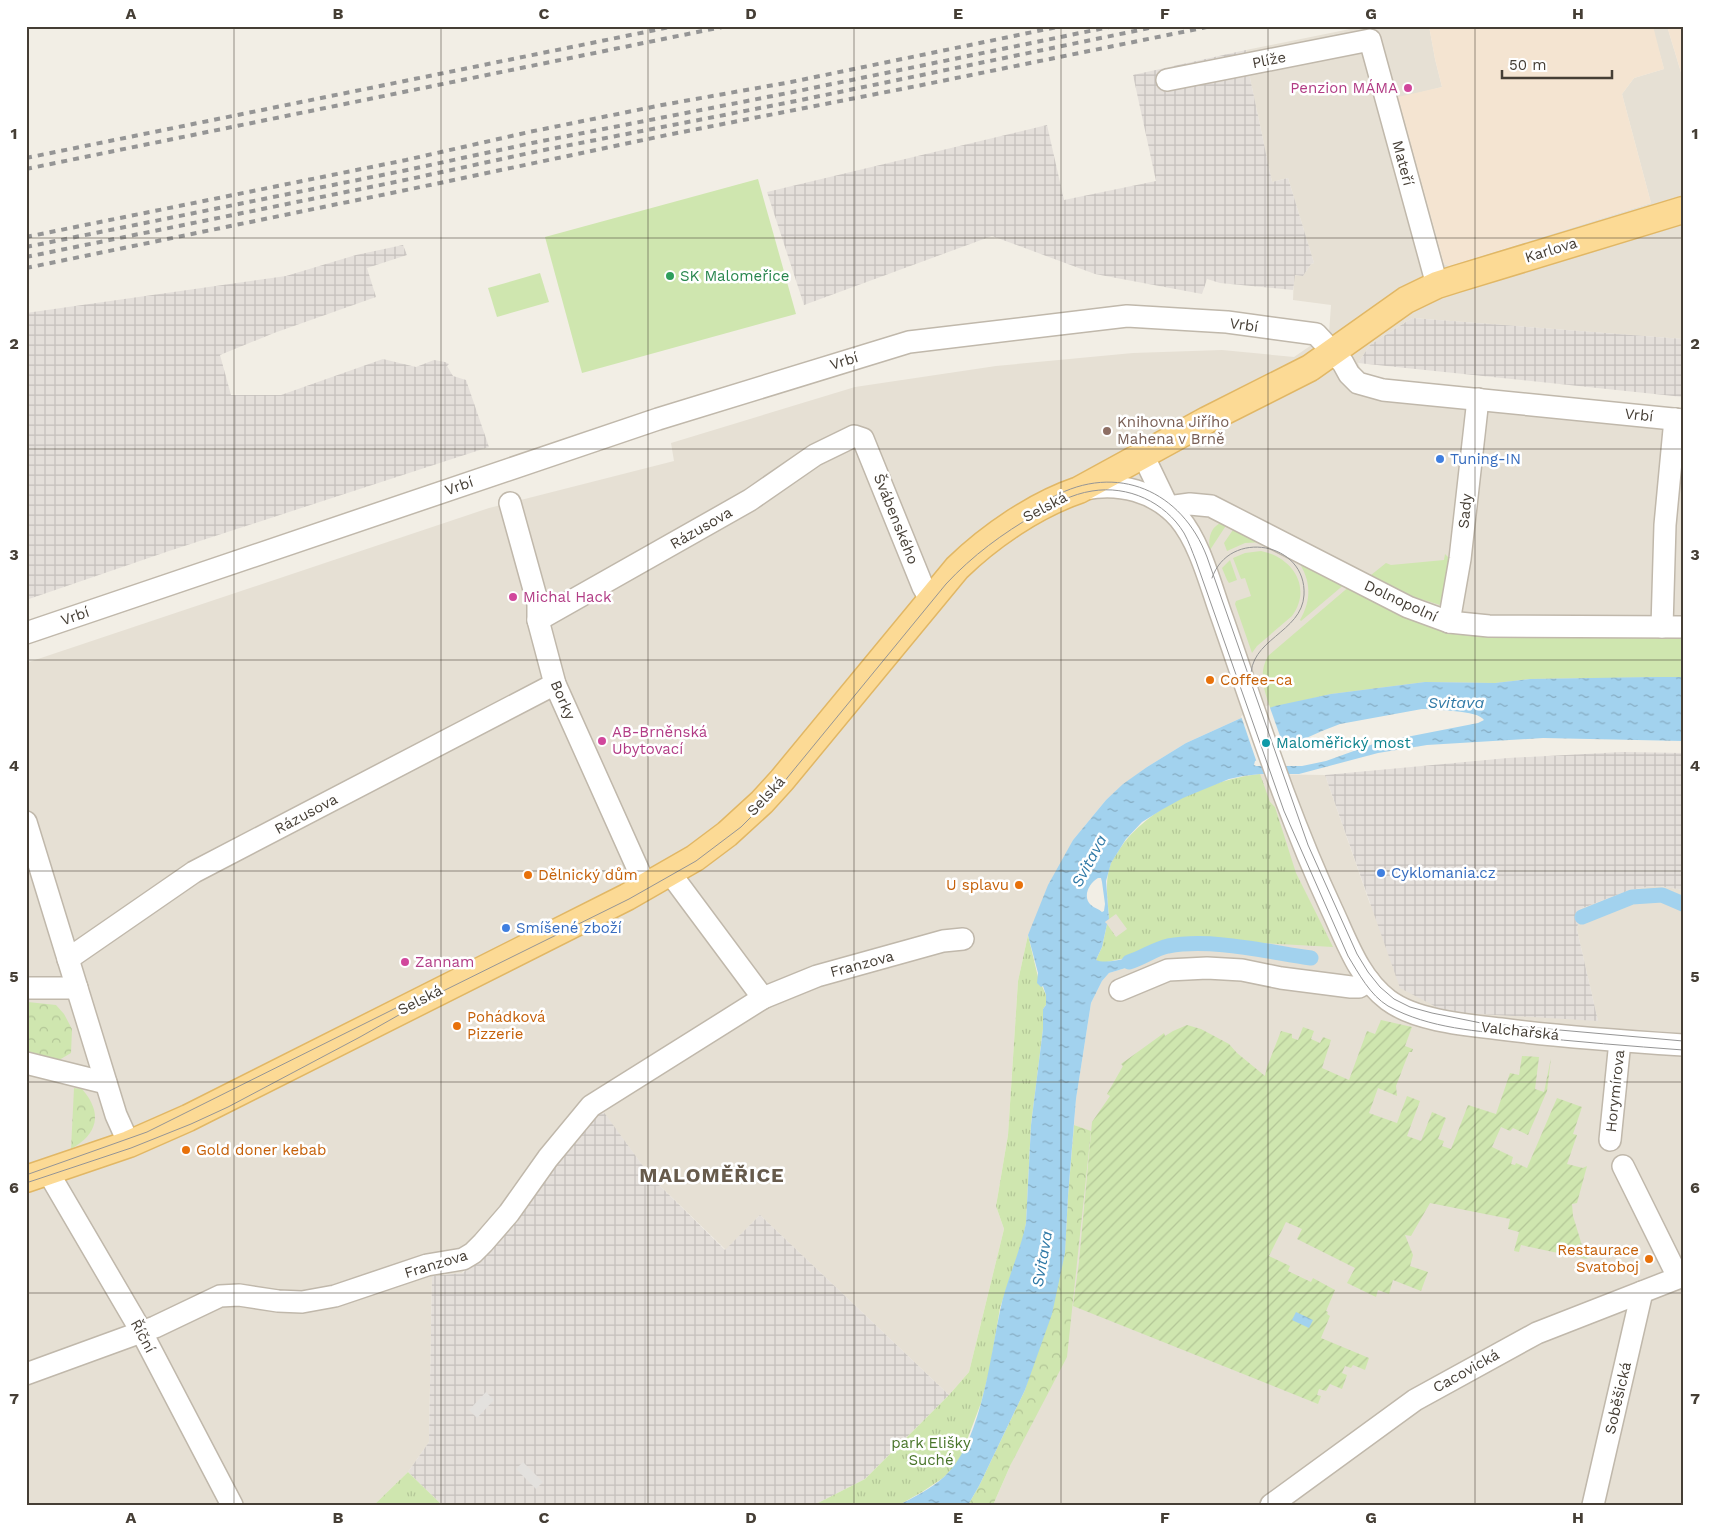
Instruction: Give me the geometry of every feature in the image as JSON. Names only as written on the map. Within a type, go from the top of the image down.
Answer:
[{"type":"main road","name":"Karlova","points":[[1429,288],[1683,210]]},
{"type":"main road","name":"Selská","points":[[37,1175],[129,1144],[188,1118],[281,1073],[426,996],[646,887],[676,881],[762,802],[930,599],[957,568],[987,541],[1052,502],[1080,490],[1310,368],[1393,309],[1429,288]]},
{"type":"street","name":"Plíže","points":[[1167,80],[1370,40]]},
{"type":"street","name":"Mateří","points":[[1370,40],[1429,288]]},
{"type":"street","name":"Vrbí","points":[[26,633],[658,419],[879,350],[920,340],[1140,316],[1227,322],[1316,334],[1343,363],[1349,374],[1358,383],[1383,390],[1679,419],[1665,525],[1672,627]]},
{"type":"street","name":"Sady","points":[[1449,622],[1460,559],[1478,399]]},
{"type":"street","name":"Rázusova","points":[[538,620],[750,500],[815,455],[854,436],[863,439]]},
{"type":"street","name":"Švábenského","points":[[863,439],[923,587],[930,599]]},
{"type":"street","points":[[1143,455],[1168,507]]},
{"type":"street","points":[[1080,490],[1103,486],[1126,488],[1152,497],[1168,507]]},
{"type":"street","name":"Borky","points":[[510,504],[538,604],[538,620],[555,684],[646,887]]},
{"type":"street","name":"Dolnopolní","points":[[1168,507],[1190,504],[1211,506],[1408,607],[1449,622],[1489,626],[1672,627]]},
{"type":"street","name":"Valchařská","points":[[1168,507],[1184,524],[1195,544],[1284,797],[1312,867],[1353,955],[1378,992],[1390,1002],[1407,1010],[1459,1024],[1620,1041],[1683,1045]]},
{"type":"street","name":"Rázusova","points":[[68,959],[194,872],[555,684]]},
{"type":"street","points":[[26,822],[116,1115],[129,1144]]},
{"type":"street","points":[[676,881],[764,998]]},
{"type":"street","name":"Franzova","points":[[26,1374],[155,1327],[220,1296],[239,1295],[278,1301],[302,1302],[335,1296],[427,1265],[463,1259],[484,1243],[509,1213],[548,1158],[591,1106],[764,998],[817,976],[943,941],[963,939]]},
{"type":"street","points":[[1120,990],[1168,970],[1186,968],[1242,970],[1281,978],[1351,987],[1359,987],[1369,981]]},
{"type":"street","points":[[26,988],[77,988]]},
{"type":"street","name":"Horymírova","points":[[1610,1140],[1620,1041]]},
{"type":"street","points":[[26,1063],[106,1083]]},
{"type":"street","points":[[1623,1166],[1680,1277]]},
{"type":"street","name":"Říční","points":[[37,1175],[141,1331],[232,1505]]},
{"type":"street","name":"Cacovická","points":[[1271,1505],[1415,1400],[1537,1333],[1680,1277]]},
{"type":"street","name":"Soběšická","points":[[1593,1505],[1642,1292]]},
{"type":"shaded area","points":[[1365,26],[1429,26],[1442,87],[1399,98],[1444,264],[1449,266],[1651,203],[1622,94],[1634,78],[1664,69],[1652,26],[1667,26],[1683,79],[1683,339],[1412,318],[1370,345],[1358,363],[1362,373],[1383,380],[1683,412],[1683,677],[1530,679],[1239,719],[1186,743],[1147,767],[1106,800],[1073,840],[1028,935],[1018,981],[1008,1135],[996,1206],[1004,1229],[969,1372],[949,1395],[760,1215],[726,1250],[651,1177],[600,1108],[529,1198],[462,1273],[432,1276],[429,1442],[408,1472],[374,1505],[26,1505],[26,663],[489,508],[674,461],[671,443],[855,387],[996,366],[1133,353],[1222,350],[1294,357],[1329,333],[1331,305],[1293,300],[1294,275],[1303,276],[1311,264],[1314,263],[1288,178],[1272,182],[1246,50]]},
{"type":"shaded area","points":[[1429,26],[1653,26],[1664,69],[1634,78],[1622,94],[1651,203],[1449,266],[1444,264],[1398,97],[1442,87]]},
{"type":"shaded area","points":[[1667,26],[1683,26],[1683,79]]},
{"type":"shaded area","points":[[1246,50],[1272,182],[1288,178],[1314,263],[1311,264],[1303,276],[1295,275],[1293,290],[1220,283],[1207,279],[1202,294],[1095,274],[992,236],[804,305],[767,192],[1047,125],[1064,200],[1156,181],[1133,75]]},
{"type":"shaded area","points":[[403,245],[407,255],[367,268],[376,297],[274,333],[220,355],[231,395],[281,395],[383,359],[416,367],[434,360],[445,362],[449,364],[447,366],[453,376],[466,380],[489,447],[169,551],[26,600],[26,313],[286,276],[356,255]]},
{"type":"shaded area","points":[[1412,318],[1683,339],[1683,397],[1358,363],[1370,345]]},
{"type":"shaded area","points":[[1622,752],[1683,753],[1683,890],[1660,886],[1630,890],[1580,909],[1577,930],[1598,1021],[1446,1012],[1400,988],[1325,775],[1508,758]]},
{"type":"shaded area","points":[[1260,774],[1325,775],[1370,904],[1598,1021],[1577,930],[1580,909],[1630,890],[1660,886],[1683,890],[1683,1505],[993,1505],[1011,1464],[1091,1132],[1074,1125],[1076,1099],[1091,1003],[1102,981],[1109,973],[1139,964],[1119,959],[1105,922],[1243,776]]},
{"type":"shaded area","points":[[600,1107],[651,1177],[725,1250],[760,1215],[949,1395],[865,1479],[814,1505],[442,1505],[408,1472],[429,1442],[432,1276],[463,1273],[529,1198]]},
{"type":"shaded area","points":[[486,1392],[494,1400],[477,1418],[469,1410]]},
{"type":"shaded area","points":[[523,1462],[543,1482],[536,1489],[516,1469]]},
{"type":"green space","name":"SK Malomeřice","points":[[758,179],[796,314],[582,373],[545,237]]},
{"type":"green space","points":[[540,273],[549,302],[497,317],[488,288]]},
{"type":"green space","points":[[1229,521],[1210,550],[1209,539],[1212,530],[1219,524]]},
{"type":"green space","points":[[1237,524],[1263,542],[1245,543],[1227,551],[1224,543]]},
{"type":"green space","points":[[1261,551],[1272,554],[1290,567],[1300,584],[1300,594],[1298,605],[1292,616],[1257,646],[1252,653],[1235,604],[1236,601],[1251,596],[1245,578],[1241,579],[1233,558],[1245,553]]},
{"type":"green space","points":[[1445,554],[1452,561],[1440,613],[1440,605],[1414,597],[1371,575],[1386,563],[1391,565],[1444,560]]},
{"type":"green space","points":[[1230,560],[1237,580],[1229,583],[1222,568]]},
{"type":"green space","points":[[1298,561],[1346,583],[1301,621],[1307,605],[1308,583]]},
{"type":"green space","points":[[1351,585],[1404,613],[1683,633],[1683,677],[1530,679],[1495,683],[1425,682],[1331,694],[1270,708],[1264,688],[1263,675],[1263,669],[1268,656]]},
{"type":"green space","points":[[1260,774],[1270,802],[1275,807],[1296,873],[1333,947],[1209,940],[1167,940],[1135,956],[1102,963],[1096,960],[1102,947],[1107,924],[1116,937],[1127,929],[1116,914],[1109,919],[1107,884],[1112,861],[1131,835],[1163,808],[1201,789],[1221,782]]},
{"type":"green space","name":"park Elišky Suché","points":[[1028,935],[1038,977],[1046,995],[1046,1005],[1043,1009],[1043,1029],[1031,1125],[1026,1223],[1023,1239],[1000,1308],[990,1368],[981,1403],[961,1456],[943,1478],[922,1492],[899,1505],[814,1505],[865,1479],[949,1395],[969,1372],[1004,1229],[996,1206],[1008,1135],[1018,981]]},
{"type":"green space","points":[[28,1002],[56,1005],[64,1014],[72,1029],[71,1053],[59,1060],[26,1051],[26,1012]]},
{"type":"green space","points":[[1381,1020],[1412,1027],[1405,1046],[1413,1049],[1412,1052],[1409,1052],[1396,1086],[1397,1096],[1378,1088],[1369,1113],[1397,1123],[1407,1096],[1420,1101],[1407,1136],[1421,1141],[1432,1112],[1446,1118],[1438,1139],[1444,1141],[1442,1146],[1451,1149],[1468,1105],[1496,1114],[1510,1073],[1519,1075],[1522,1056],[1539,1057],[1535,1089],[1544,1092],[1551,1058],[1547,1091],[1528,1135],[1513,1128],[1510,1131],[1501,1127],[1492,1147],[1513,1157],[1511,1164],[1515,1165],[1516,1163],[1527,1168],[1557,1098],[1582,1107],[1573,1134],[1577,1135],[1567,1164],[1583,1168],[1587,1166],[1577,1203],[1572,1204],[1573,1216],[1584,1252],[1588,1251],[1591,1257],[1586,1259],[1521,1245],[1519,1252],[1514,1251],[1519,1232],[1508,1229],[1510,1219],[1430,1203],[1411,1236],[1405,1235],[1413,1255],[1410,1266],[1428,1272],[1421,1291],[1393,1280],[1389,1294],[1378,1290],[1376,1297],[1347,1283],[1355,1268],[1297,1239],[1302,1229],[1286,1222],[1269,1256],[1290,1266],[1288,1271],[1311,1282],[1313,1278],[1335,1290],[1326,1311],[1330,1316],[1321,1338],[1369,1358],[1365,1370],[1353,1365],[1351,1368],[1345,1366],[1342,1373],[1347,1375],[1342,1389],[1330,1384],[1326,1391],[1319,1389],[1317,1395],[1321,1396],[1318,1404],[1073,1306],[1092,1122],[1110,1096],[1107,1094],[1123,1066],[1121,1064],[1164,1033],[1165,1036],[1187,1025],[1201,1029],[1229,1044],[1265,1076],[1281,1031],[1292,1034],[1292,1038],[1298,1040],[1303,1027],[1314,1031],[1311,1039],[1320,1043],[1323,1037],[1331,1040],[1322,1068],[1349,1080],[1367,1031],[1375,1034]]},
{"type":"green space","points":[[74,1088],[82,1089],[89,1098],[95,1115],[92,1130],[87,1137],[71,1149]]},
{"type":"green space","points":[[1074,1125],[1091,1131],[1067,1357],[1011,1464],[993,1505],[968,1505],[1025,1390],[1065,1253]]},
{"type":"green space","points":[[408,1472],[442,1505],[374,1505]]},
{"type":"water","name":"Svitava","points":[[1683,677],[1683,741],[1543,738],[1427,745],[1378,753],[1299,774],[1243,776],[1229,779],[1183,798],[1142,822],[1126,839],[1111,863],[1106,881],[1109,919],[1105,922],[1107,924],[1102,947],[1096,960],[1107,962],[1121,960],[1145,951],[1148,958],[1139,964],[1109,973],[1102,981],[1091,1003],[1076,1099],[1065,1253],[1052,1314],[1025,1390],[968,1505],[899,1505],[934,1485],[957,1462],[967,1444],[982,1399],[1000,1311],[1026,1223],[1031,1125],[1043,1029],[1043,1009],[1046,1005],[1046,995],[1043,986],[1041,987],[1037,983],[1038,973],[1028,935],[1048,885],[1073,840],[1106,800],[1123,784],[1147,767],[1186,743],[1239,719],[1275,706],[1331,694],[1425,682],[1495,683],[1530,679]],"holes":[[[1422,709],[1465,712],[1474,714],[1484,720],[1478,723],[1376,743],[1326,761],[1302,766],[1254,765],[1255,761],[1340,724]],[[1098,878],[1101,878],[1105,904],[1104,911],[1102,912],[1091,905],[1087,898],[1089,887]]]},
{"type":"water","points":[[1296,1312],[1313,1320],[1309,1328],[1292,1320]]},
{"type":"pier","points":[[1269,705],[1285,750],[1257,763],[1241,716]]},
{"type":"waterway","points":[[1582,917],[1632,897],[1662,895],[1683,904]]},
{"type":"waterway","points":[[1129,962],[1163,947],[1185,944],[1240,947],[1311,958]]},
{"type":"tram line","points":[[1053,497],[1077,487],[1101,482],[1123,483],[1145,489],[1164,500],[1181,515],[1196,534],[1207,557],[1308,845],[1357,954],[1380,987],[1394,999],[1410,1007],[1481,1023],[1683,1041]]},
{"type":"tram line","points":[[26,1183],[131,1148],[228,1107],[427,999],[629,899],[696,861],[741,827],[774,794],[946,584],[977,554],[1023,522],[1050,507],[1077,494],[1092,491],[1119,491],[1132,493],[1144,498],[1167,513],[1184,533],[1196,561],[1284,811],[1348,956],[1365,984],[1376,996],[1388,1006],[1404,1014],[1420,1020],[1455,1028],[1683,1050]]},
{"type":"tram line","points":[[1212,578],[1221,562],[1234,552],[1249,547],[1266,548],[1281,553],[1293,563],[1302,577],[1304,595],[1301,608],[1286,628],[1258,654],[1252,665],[1251,679]]},
{"type":"tram line","points":[[26,1175],[147,1132],[404,1004]]},
{"type":"railway","points":[[26,158],[675,26]]},
{"type":"railway","points":[[26,169],[727,26]]},
{"type":"railway","points":[[26,237],[406,160],[529,132],[662,105],[791,82],[1062,26]]},
{"type":"railway","points":[[26,247],[1114,26]]},
{"type":"railway","points":[[26,257],[1159,26]]},
{"type":"railway","points":[[26,268],[667,135],[1212,26]]},
{"type":"place","name":"Penzion MÁMA","points":[[1408,88]]},
{"type":"place","name":"SK Malomeřice","points":[[670,276]]},
{"type":"place","name":"Knihovna Jiřího Mahena v Brně","points":[[1107,431]]},
{"type":"place","name":"Tuning-IN","points":[[1440,459]]},
{"type":"place","name":"Michal Hack","points":[[513,597]]},
{"type":"place","name":"Coffee-ca","points":[[1210,680]]},
{"type":"place","name":"AB-Brněnská Ubytovací","points":[[602,741]]},
{"type":"place","name":"Maloměřický most","points":[[1266,743]]},
{"type":"place","name":"Cyklomania.cz","points":[[1381,873]]},
{"type":"place","name":"Dělnický dům","points":[[528,875]]},
{"type":"place","name":"U splavu","points":[[1019,885]]},
{"type":"place","name":"Smíšené zboží","points":[[506,928]]},
{"type":"place","name":"Zannam","points":[[405,962]]},
{"type":"place","name":"Pohádková Pizzerie","points":[[457,1026]]},
{"type":"place","name":"Gold doner kebab","points":[[186,1150]]},
{"type":"place","name":"Restaurace Svatoboj","points":[[1649,1259]]},
{"type":"district","name":"MALOMĚŘICE","points":[[712,1175]]}]
